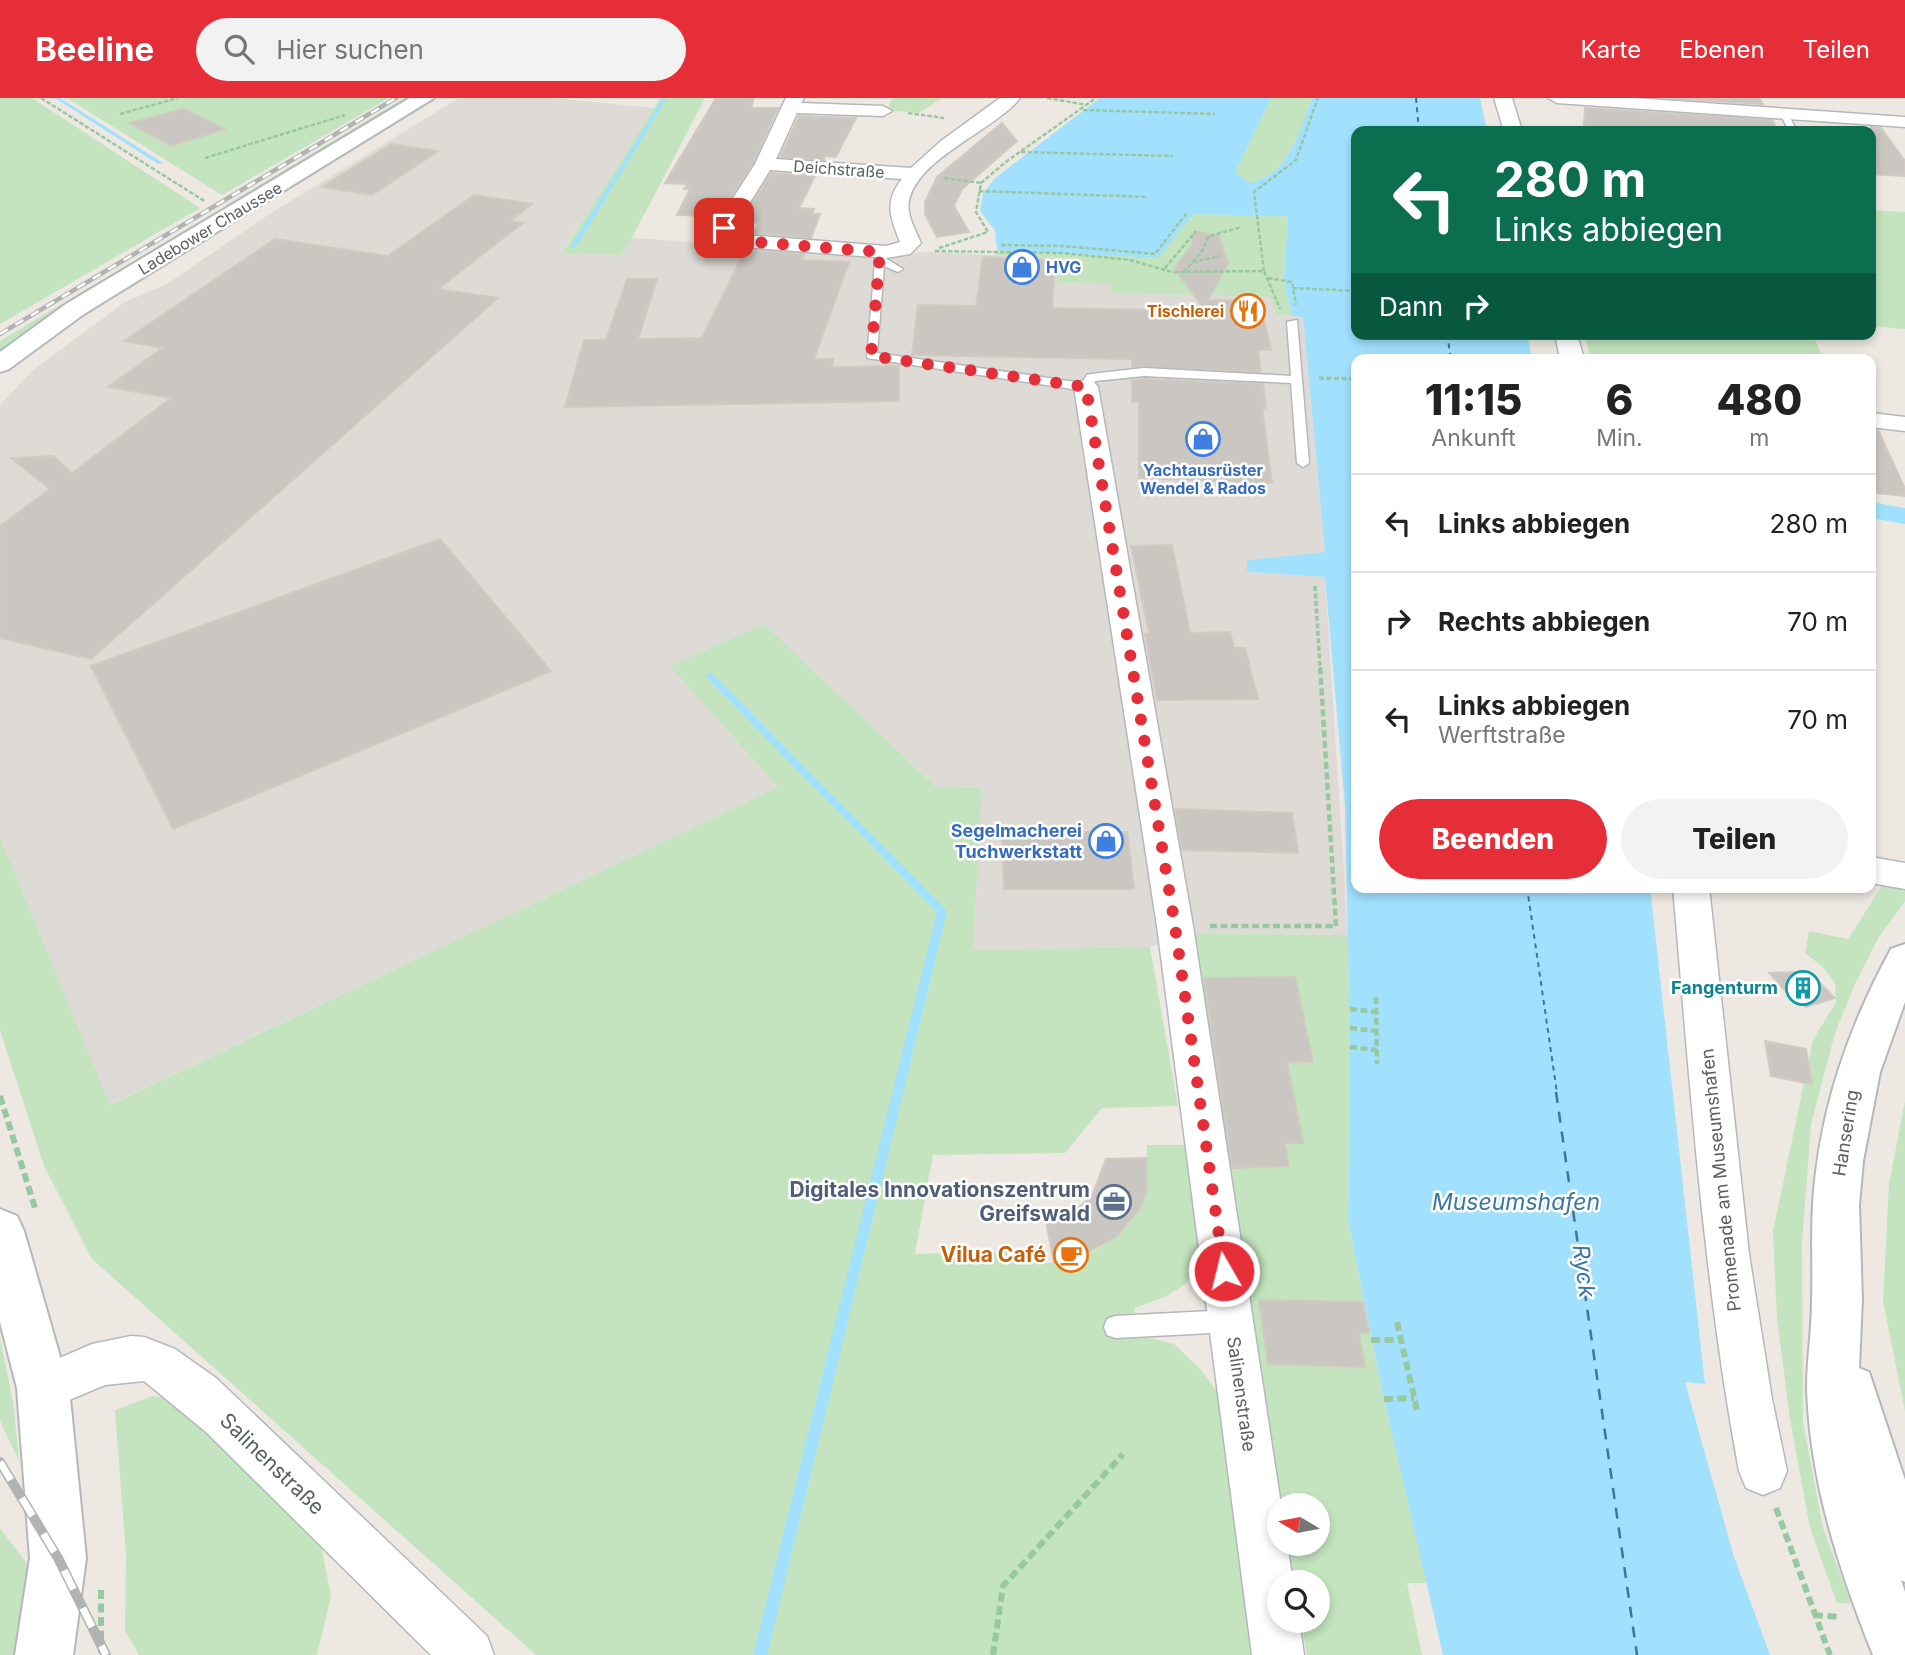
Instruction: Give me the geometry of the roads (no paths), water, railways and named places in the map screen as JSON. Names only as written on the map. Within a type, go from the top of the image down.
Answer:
[{"type":"street","name":"Ladebower Chaussee","points":[[0,364],[75,309],[424,98]]},
{"type":"street","points":[[880,255],[902,250],[911,243],[900,216],[899,201],[914,174],[1011,98]]},
{"type":"street","points":[[1503,98],[1511,126]]},
{"type":"street","points":[[1557,98],[1670,102],[1781,121],[1905,122]]},
{"type":"street","name":"Deichstraße","points":[[880,255],[743,241],[728,236],[724,228],[764,164],[793,103],[883,111]]},
{"type":"street","name":"Deichstraße","points":[[764,164],[914,174]]},
{"type":"street","name":"Salinenstraße","points":[[1086,387],[1175,926],[1278,1655]]},
{"type":"street","points":[[1876,421],[1905,424]]},
{"type":"street","points":[[1876,871],[1905,876]]},
{"type":"street","name":"Promenade am Museumshafen","points":[[1692,893],[1729,1273],[1747,1396],[1763,1471]]},
{"type":"street","name":"Hansering","points":[[1902,1655],[1886,1618],[1846,1492],[1833,1390],[1837,1317],[1837,1193],[1850,1093],[1873,1024],[1905,960]]},
{"type":"street","points":[[0,1231],[43,1388],[58,1558],[44,1655]]},
{"type":"street","name":"Hansering","points":[[1837,1317],[1852,1394],[1891,1476],[1905,1554]]},
{"type":"street","name":"Salinenstraße","points":[[43,1388],[83,1370],[123,1360],[144,1359],[161,1365],[212,1405],[468,1655]]},
{"type":"lane","points":[[880,255],[898,269]]},
{"type":"lane","points":[[880,255],[871,356],[1086,387],[1091,378],[1144,372],[1302,379]]},
{"type":"lane","points":[[1293,322],[1302,379],[1303,463]]},
{"type":"lane","points":[[1115,1327],[1231,1321]]},
{"type":"water","name":"Museumshafen","points":[[1100,98],[1271,98],[1235,172],[1250,183],[1275,171],[1284,161],[1297,137],[1312,98],[1480,98],[1486,126],[1351,126],[1351,340],[1528,340],[1531,354],[1351,354],[1351,893],[1651,893],[1705,1384],[1685,1382],[1734,1557],[1770,1655],[1443,1655],[1384,1399],[1348,1220],[1350,1047],[1345,806],[1325,577],[1247,572],[1247,560],[1325,552],[1303,317],[1292,316],[1284,280],[1288,216],[1193,214],[1158,258],[997,250],[995,231],[980,211],[983,193],[995,178]]},
{"type":"waterway","points":[[57,98],[160,163]]},
{"type":"waterway","points":[[573,247],[665,98]]},
{"type":"waterway","points":[[1876,511],[1905,516]]},
{"type":"waterway","points":[[710,676],[942,911],[760,1655]]},
{"type":"railway","points":[[0,334],[396,98]]},
{"type":"railway","points":[[0,1462],[58,1558],[106,1655]]},
{"type":"place","name":"HVG","points":[[1022,267]]},
{"type":"place","name":"Tischlerei","points":[[1248,311]]},
{"type":"place","name":"Yachtausrüster Wendel & Rados","points":[[1203,439]]},
{"type":"place","name":"Segelmacherei Tuchwerkstatt","points":[[1106,841]]},
{"type":"place","name":"Fangenturm","points":[[1803,988]]},
{"type":"place","name":"Digitales Innovationszentrum Greifswald","points":[[1114,1202]]},
{"type":"place","name":"Vilua Café","points":[[1071,1255]]},
{"type":"water label","name":"Ryck","points":[[1584,1271]]}]
